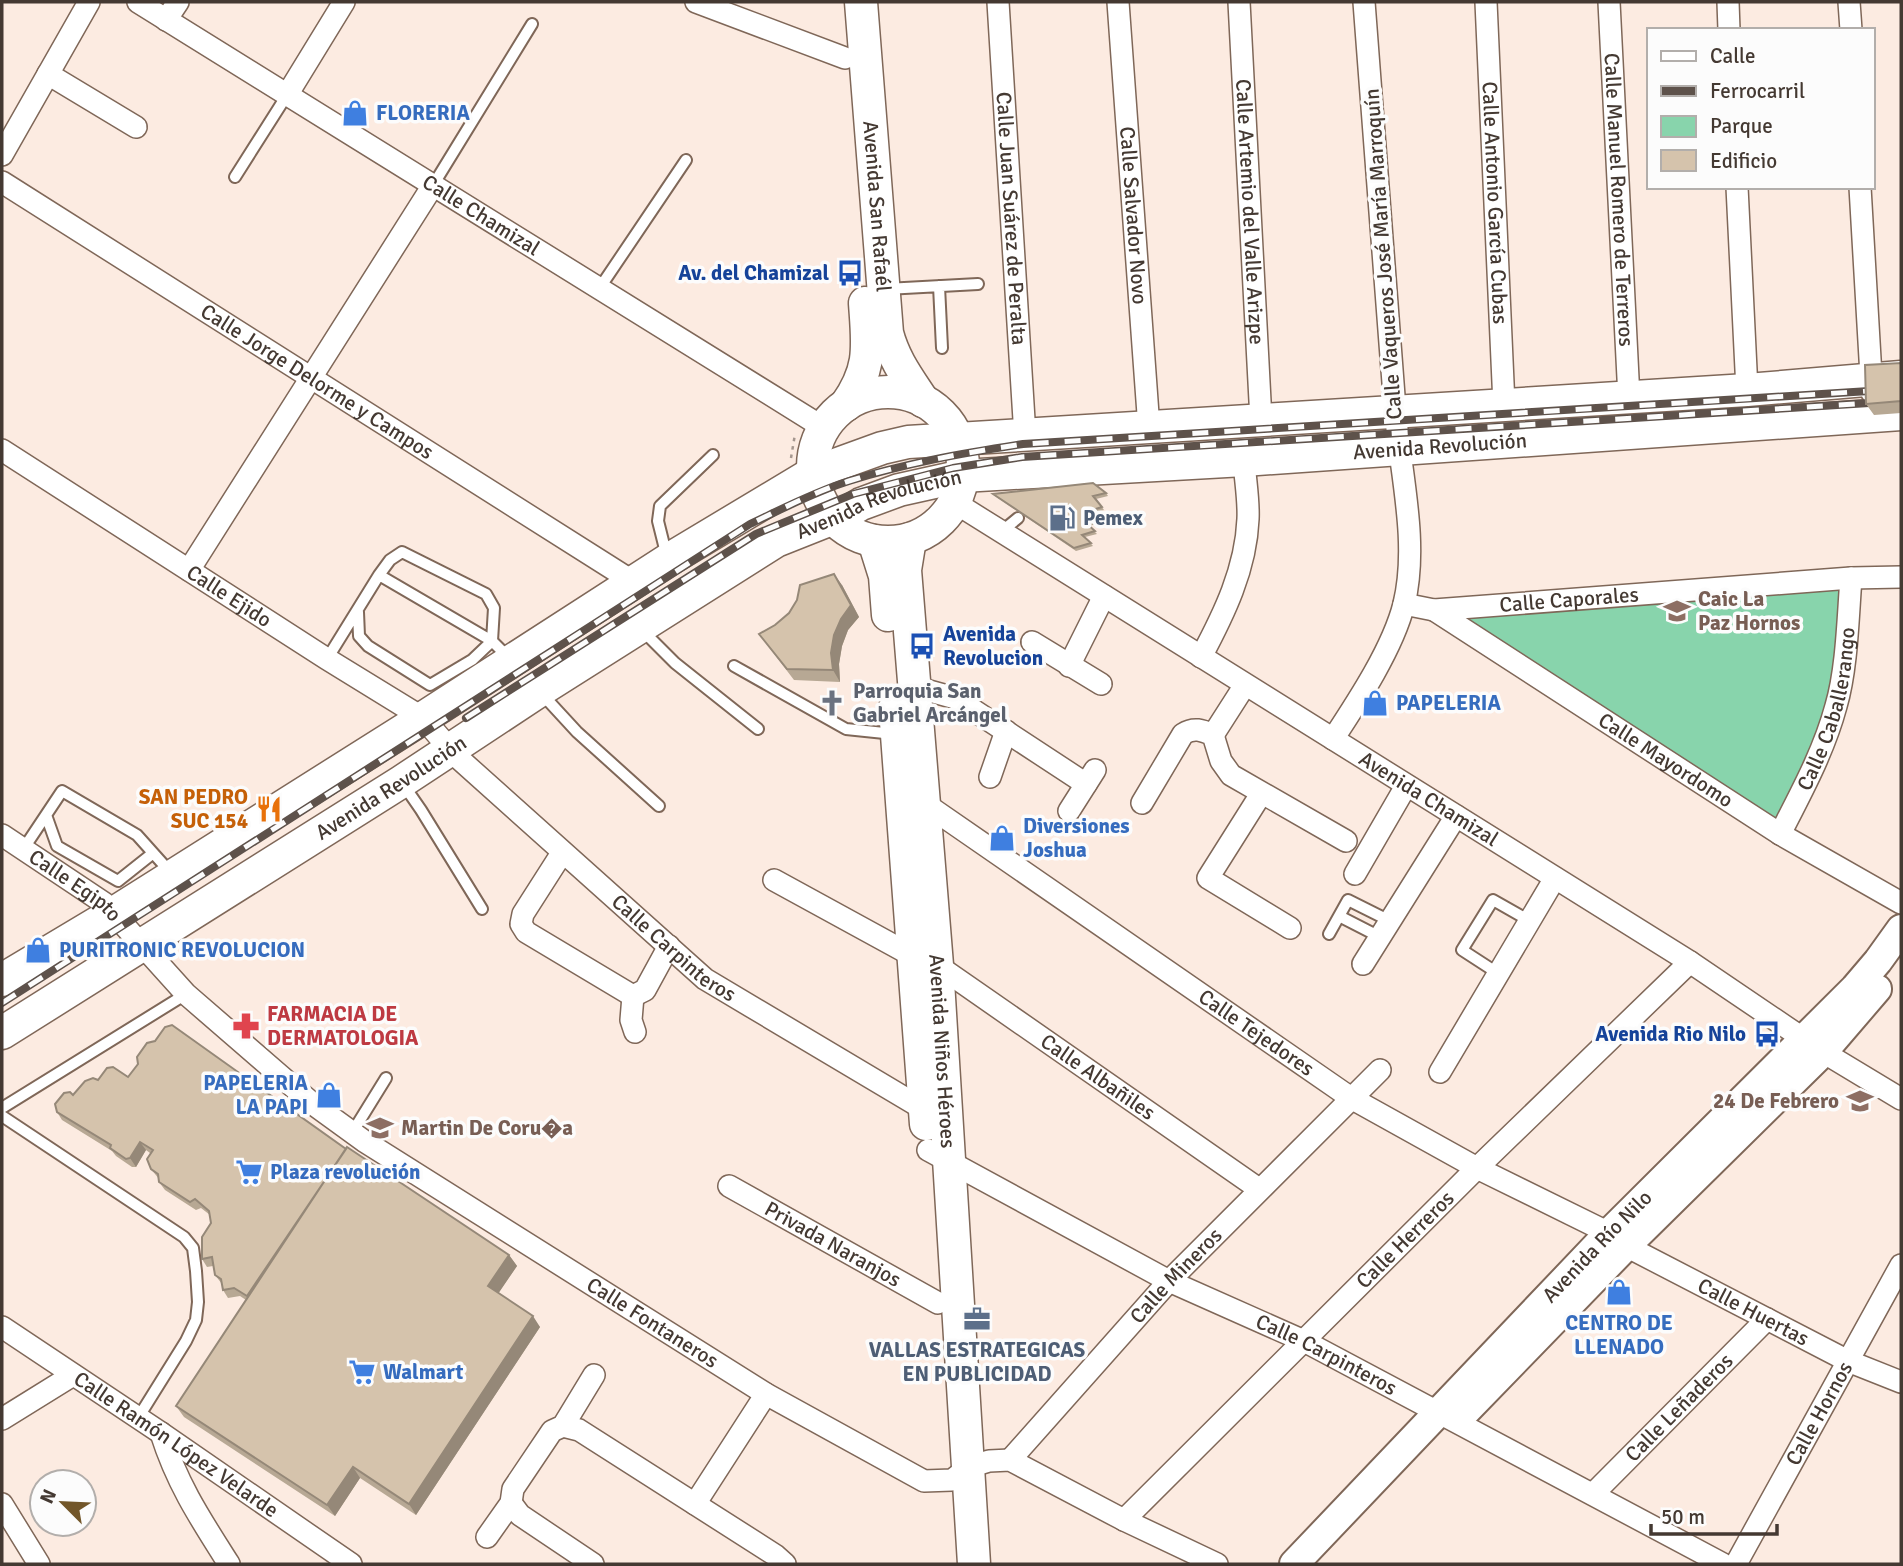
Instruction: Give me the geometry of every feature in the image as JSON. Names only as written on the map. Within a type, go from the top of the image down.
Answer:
[{"type":"main road","name":"Avenida San Rafaél","points":[[841,2],[867,336],[865,373],[846,405]]},
{"type":"main road","name":"Avenida San Rafaél","points":[[861,2],[887,333],[899,368],[923,401],[947,421],[958,440]]},
{"type":"main road","name":"Avenida Revolución","points":[[7,971],[114,913],[162,864],[424,718],[502,651],[632,581],[814,473],[875,450],[908,442],[1629,398],[1886,378]]},
{"type":"main road","points":[[923,401],[894,392],[875,393],[846,405],[824,428],[815,450],[814,473],[822,504],[832,517],[858,536],[874,541],[910,539],[934,526],[958,489],[962,453],[958,440]]},
{"type":"main road","name":"Avenida Revolución","points":[[2,1033],[401,782],[776,541],[844,514],[862,503],[900,490],[958,489],[1041,476],[1244,460],[1887,415]]},
{"type":"main road","name":"Avenida Niños Héroes","points":[[910,539],[905,570],[924,803],[925,1110],[939,1156],[938,1303],[974,1564]]},
{"type":"main road","name":"Avenida Niños Héroes","points":[[874,541],[885,576],[897,734],[925,960],[960,1474],[958,1564]]},
{"type":"main road","name":"Avenida Río Nilo","points":[[1814,1045],[1901,929]]},
{"type":"main road","name":"Avenida Río Nilo","points":[[1318,1564],[1448,1416],[1617,1239],[1901,959]]},
{"type":"main road","name":"Avenida Río Nilo","points":[[1294,1564],[1448,1416]]},
{"type":"street","points":[[2,155],[89,2]]},
{"type":"street","name":"Calle Chamizal","points":[[138,2],[172,11],[287,94],[432,187],[824,428]]},
{"type":"street","points":[[287,94],[345,2]]},
{"type":"street","points":[[696,2],[845,58]]},
{"type":"street","name":"Calle Juan Suárez de Peralta","points":[[998,2],[1025,436]]},
{"type":"street","name":"Calle Salvador Novo","points":[[1118,2],[1149,428]]},
{"type":"street","name":"Calle Artemio del Valle Arizpe","points":[[1239,2],[1261,421]]},
{"type":"street","name":"Calle Vaqueros José María Marroquín","points":[[1333,740],[1361,697],[1390,640],[1404,604],[1408,565],[1408,501],[1395,412],[1364,2]]},
{"type":"street","name":"Calle Antonio García Cubas","points":[[1486,2],[1504,405]]},
{"type":"street","name":"Calle Manuel Romero de Terreros","points":[[1609,2],[1629,398]]},
{"type":"street","points":[[1728,2],[1729,28]]},
{"type":"street","points":[[1849,2],[1851,28]]},
{"type":"street","points":[[48,74],[136,127]]},
{"type":"street","name":"Calle Jorge Delorme y Campos","points":[[2,182],[632,581]]},
{"type":"street","points":[[189,570],[432,187]]},
{"type":"street","points":[[1737,189],[1747,390]]},
{"type":"street","points":[[1860,189],[1886,378],[1887,415]]},
{"type":"street","name":"Calle Ejido","points":[[2,450],[327,659],[424,718],[449,749]]},
{"type":"street","points":[[1201,657],[1222,618],[1242,563],[1248,519],[1244,460]]},
{"type":"street","name":"Avenida Chamizal","points":[[958,489],[1001,532],[1690,962],[1814,1045],[1901,1098]]},
{"type":"street","name":"Calle Caporales","points":[[1404,604],[1434,610],[1851,578],[1901,577]]},
{"type":"street","name":"Calle Caballerango","points":[[1780,834],[1814,766],[1837,705],[1851,578]]},
{"type":"street","points":[[1069,666],[1104,596]]},
{"type":"street","name":"Calle Mayordomo","points":[[1434,610],[1780,834],[1901,903]]},
{"type":"street","points":[[1032,642],[1101,684]]},
{"type":"street","points":[[1213,735],[1245,685]]},
{"type":"street","points":[[915,687],[955,698],[1006,731],[1091,777],[1069,811]]},
{"type":"street","points":[[1142,803],[1184,734],[1195,729],[1213,735]]},
{"type":"street","points":[[990,777],[1006,731]]},
{"type":"street","points":[[1213,735],[1225,769],[1261,794],[1346,841]]},
{"type":"street","name":"Calle Carpinteros","points":[[449,749],[705,979],[925,1110]]},
{"type":"street","points":[[1355,874],[1406,786]]},
{"type":"street","points":[[1261,794],[1208,878],[1290,928]]},
{"type":"street","name":"Calle Tejedores","points":[[924,803],[1351,1098],[1477,1168],[1617,1239]]},
{"type":"street","points":[[1363,964],[1455,816]]},
{"type":"street","name":"Calle Egipto","points":[[2,835],[89,891],[114,913],[142,946]]},
{"type":"street","points":[[562,853],[523,914],[521,924],[526,932],[633,996]]},
{"type":"street","points":[[1440,1072],[1555,878]]},
{"type":"street","name":"Calle Albañiles","points":[[774,880],[925,960],[1259,1189]]},
{"type":"street","name":"Calle Fontaneros","points":[[142,946],[186,994],[313,1104],[352,1133],[766,1394],[924,1481],[960,1474],[989,1461],[1010,1460]]},
{"type":"street","points":[[633,996],[645,990],[669,946]]},
{"type":"street","name":"Calle Herreros","points":[[1124,1520],[1477,1168],[1690,962]]},
{"type":"street","points":[[633,996],[631,1020],[635,1032]]},
{"type":"street","name":"Calle Mineros","points":[[1010,1460],[1169,1281],[1380,1070]]},
{"type":"street","name":"Calle Carpinteros","points":[[939,1156],[1169,1281],[1304,1341],[1723,1564]]},
{"type":"street","name":"Privada Naranjos","points":[[729,1186],[938,1303]]},
{"type":"street","name":"Calle Huertas","points":[[1617,1239],[1848,1361],[1901,1382]]},
{"type":"street","name":"Calle Hornos","points":[[1736,1564],[1901,1265]]},
{"type":"street","name":"Calle Leñaderos","points":[[1593,1494],[1767,1319]]},
{"type":"street","name":"Calle Ramón López Velarde","points":[[2,1327],[351,1564]]},
{"type":"street","points":[[2,1419],[73,1375]]},
{"type":"street","points":[[487,1537],[511,1503],[513,1489],[552,1431],[563,1426],[594,1375]]},
{"type":"street","points":[[695,1504],[766,1394]]},
{"type":"street","points":[[563,1426],[579,1430],[785,1564]]},
{"type":"street","points":[[161,1433],[183,1492],[229,1564]]},
{"type":"street","points":[[1010,1460],[1124,1520],[1217,1564]]},
{"type":"street","points":[[511,1503],[520,1515],[593,1564]]},
{"type":"street","points":[[2,1504],[39,1564]]},
{"type":"lane","points":[[432,187],[532,24]]},
{"type":"lane","points":[[235,177],[287,94]]},
{"type":"lane","points":[[599,289],[686,160]]},
{"type":"lane","points":[[883,289],[978,284]]},
{"type":"lane","points":[[939,286],[942,348]]},
{"type":"lane","points":[[668,560],[658,521],[660,506],[713,455]]},
{"type":"lane","points":[[1001,532],[1018,518]]},
{"type":"lane","points":[[327,659],[379,575],[390,560],[402,552],[486,594],[494,608],[502,651]]},
{"type":"lane","points":[[379,575],[502,651]]},
{"type":"lane","points":[[358,612],[359,636],[368,646],[430,685],[472,660],[502,651]]},
{"type":"lane","points":[[639,628],[675,663],[758,729]]},
{"type":"lane","points":[[734,666],[846,729],[897,734]]},
{"type":"lane","points":[[539,691],[577,732],[659,806]]},
{"type":"lane","points":[[401,782],[482,909]]},
{"type":"lane","points":[[24,848],[62,790],[137,835],[162,864],[118,881],[57,846],[46,815]]},
{"type":"lane","points":[[1329,934],[1348,900],[1385,929]]},
{"type":"lane","points":[[1499,974],[1462,950],[1493,901],[1530,921]]},
{"type":"lane","points":[[1339,916],[1385,929]]},
{"type":"lane","points":[[2,1108],[186,994]]},
{"type":"lane","points":[[352,1133],[386,1077]]},
{"type":"lane","points":[[2,1116],[184,1237],[193,1248],[198,1302],[196,1320],[138,1418]]},
{"type":"green space","points":[[1846,585],[1835,703],[1781,828],[1434,610]]},
{"type":"building","points":[[1901,363],[1901,401],[1866,404],[1865,365]]},
{"type":"building","name":"Pemex","points":[[1093,483],[1106,493],[1093,496],[1102,507],[1089,511],[1098,520],[1086,523],[1095,531],[1082,535],[1091,543],[1074,548],[993,494]]},
{"type":"building","points":[[834,574],[851,605],[834,635],[831,653],[833,670],[787,669],[759,634],[789,613],[797,600],[800,585]]},
{"type":"building","name":"Plaza revolución","points":[[172,1025],[346,1149],[247,1296],[234,1288],[223,1290],[221,1279],[215,1275],[212,1257],[202,1259],[202,1237],[211,1223],[209,1211],[195,1199],[190,1202],[159,1182],[158,1174],[151,1169],[147,1159],[153,1150],[140,1142],[130,1158],[126,1159],[110,1148],[111,1145],[57,1112],[55,1104],[64,1093],[70,1092],[73,1095],[85,1081],[93,1078],[98,1080],[107,1068],[113,1067],[128,1077],[138,1064],[137,1057],[147,1043],[155,1041],[165,1027]]},
{"type":"building","name":"Walmart","points":[[347,1147],[509,1255],[488,1286],[533,1316],[409,1504],[353,1467],[327,1505],[176,1406]]},
{"type":"railway","points":[[2,1003],[750,524],[811,495],[849,481],[935,459],[1023,444],[1901,389]]},
{"type":"railway","points":[[466,718],[756,534],[853,494],[953,468],[1022,457],[1901,401]]},
{"type":"place","name":"FLORERIA","points":[[355,113]]},
{"type":"place","name":"Av. del Chamizal","points":[[850,273]]},
{"type":"place","name":"Pemex","points":[[1062,518]]},
{"type":"place","name":"Caic La Paz Hornos","points":[[1677,611]]},
{"type":"place","name":"Avenida Revolucion","points":[[922,646]]},
{"type":"place","name":"Parroquia San Gabriel Arcángel","points":[[832,703]]},
{"type":"place","name":"PAPELERIA","points":[[1375,703]]},
{"type":"place","name":"SAN PEDRO SUC 154","points":[[269,809]]},
{"type":"place","name":"Diversiones Joshua","points":[[1002,838]]},
{"type":"place","name":"PURITRONIC REVOLUCION","points":[[38,950]]},
{"type":"place","name":"FARMACIA DE DERMATOLOGIA","points":[[246,1026]]},
{"type":"place","name":"Avenida Rio Nilo","points":[[1767,1034]]},
{"type":"place","name":"PAPELERIA LA PAPI","points":[[329,1095]]},
{"type":"place","name":"24 De Febrero","points":[[1860,1101]]},
{"type":"place","name":"Martin De Coru�a","points":[[380,1128]]},
{"type":"place","name":"Plaza revolución","points":[[249,1172]]},
{"type":"place","name":"CENTRO DE LLENADO","points":[[1619,1292]]},
{"type":"place","name":"VALLAS ESTRATEGICAS EN PUBLICIDAD","points":[[977,1319]]},
{"type":"place","name":"Walmart","points":[[362,1372]]}]
